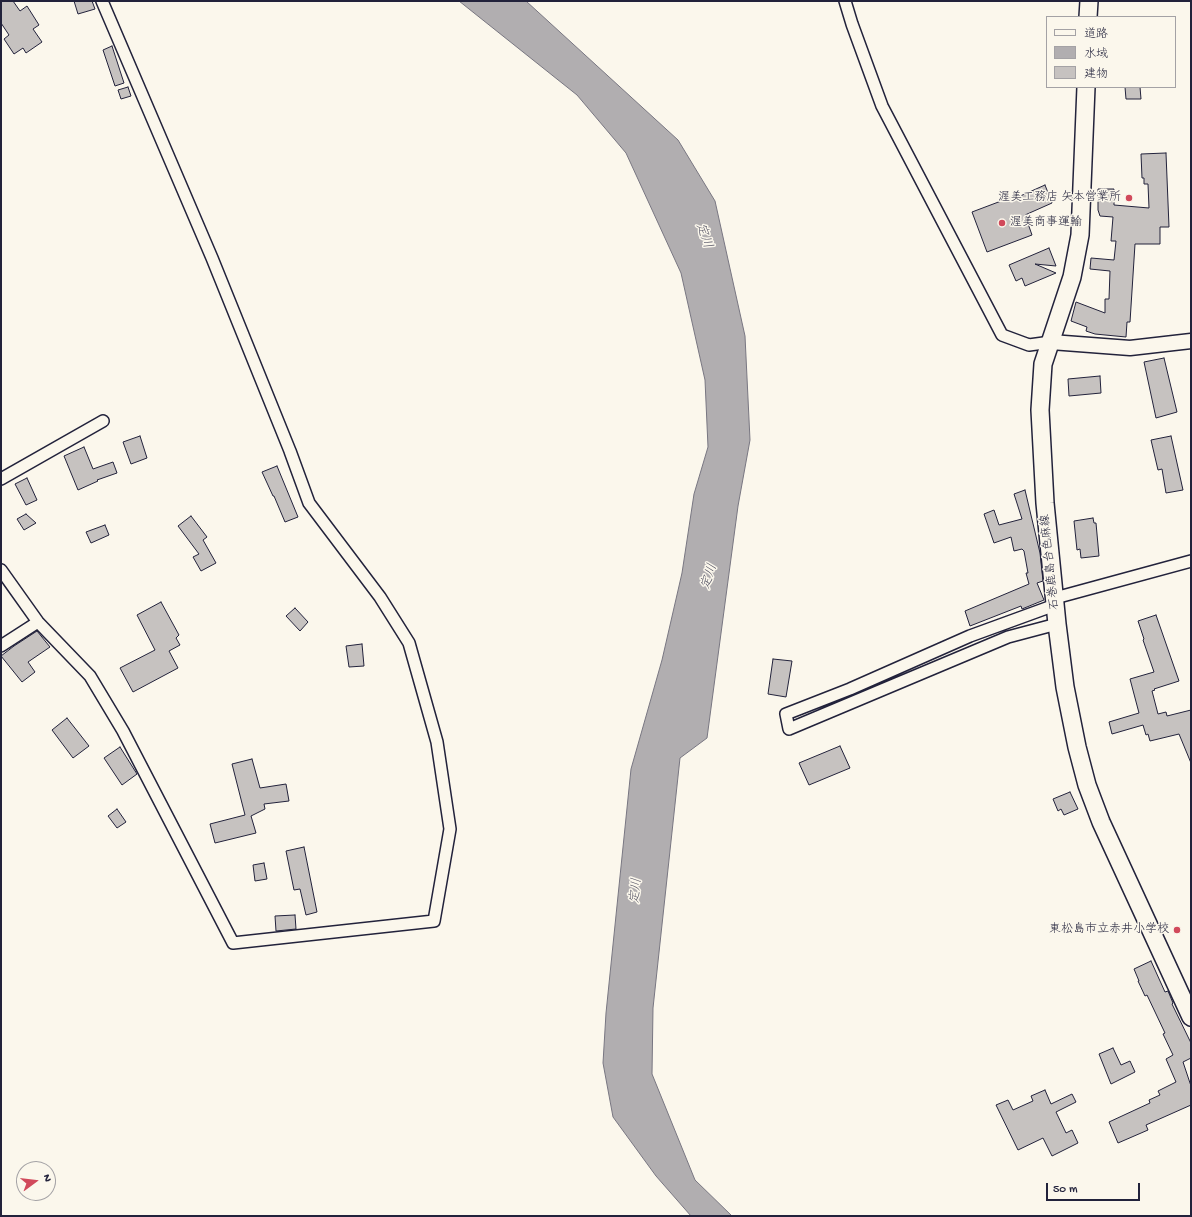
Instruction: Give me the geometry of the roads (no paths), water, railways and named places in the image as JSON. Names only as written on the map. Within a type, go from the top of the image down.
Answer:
[{"type":"main road","points":[[1088,16],[1089,1]]},
{"type":"main road","name":"石巻鹿島台色麻線","points":[[1086,88],[1080,235],[1072,277],[1043,364],[1040,410],[1045,504],[1057,624],[1065,687],[1077,748],[1087,785],[1101,822],[1191,1017]]},
{"type":"street","points":[[1,570],[38,622],[90,676],[123,731],[233,944],[434,921],[450,829],[437,742],[410,643],[380,597],[309,503],[290,451],[212,258],[102,1]]},
{"type":"street","points":[[845,1],[882,106],[1002,335],[1029,345],[1051,342],[1130,348],[1191,341]]},
{"type":"street","points":[[1,479],[103,421]]},
{"type":"street","points":[[1057,624],[1008,637],[789,729],[786,714],[850,689],[970,636],[1055,601],[1191,561]]},
{"type":"street","points":[[1,646],[38,622]]},
{"type":"water","name":"定川","points":[[459,1],[526,1],[678,140],[715,201],[745,336],[750,440],[738,506],[707,738],[680,758],[653,1008],[652,1074],[695,1180],[732,1216],[691,1216],[656,1176],[613,1117],[603,1063],[606,1013],[631,769],[662,660],[682,573],[694,494],[708,447],[705,380],[681,273],[626,153],[577,95]]},
{"type":"place","name":"渥美工務店 矢本営業所","points":[[1129,198]]},
{"type":"place","name":"渥美商事運輸","points":[[1002,223]]},
{"type":"place","name":"東松島市立赤井小学校","points":[[1177,930]]}]
